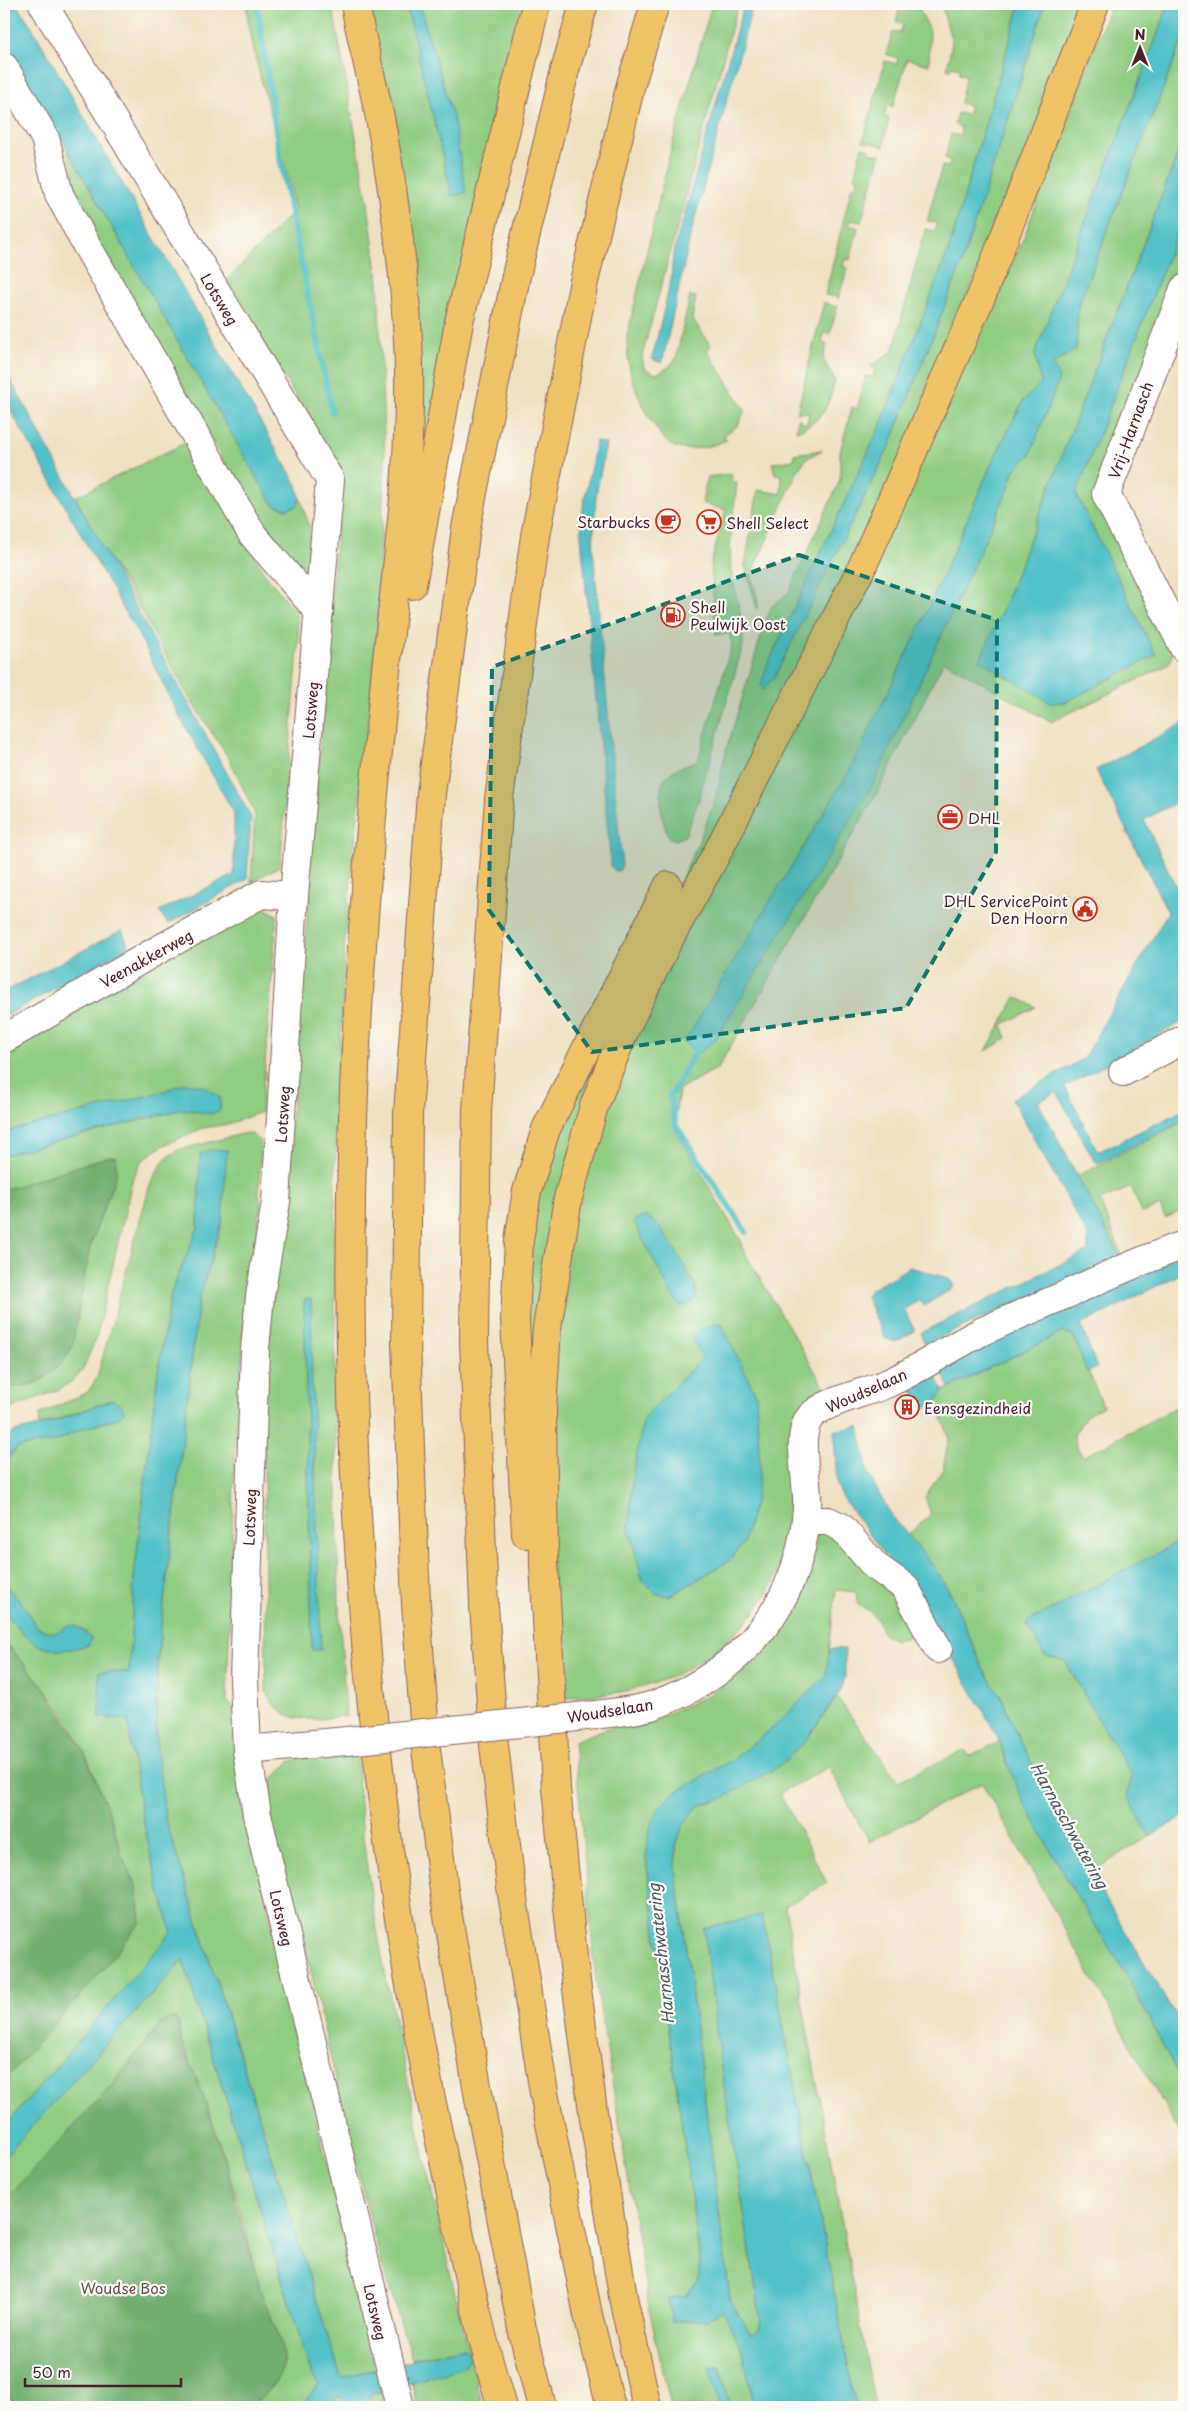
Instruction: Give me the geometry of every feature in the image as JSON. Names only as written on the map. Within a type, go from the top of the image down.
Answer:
[{"type":"highway","points":[[355,4],[381,123],[398,240],[408,341],[406,456],[398,561],[372,799],[357,1016],[352,1206],[354,1466],[364,1615],[377,1757],[407,1968],[435,2121],[490,2369],[502,2407]]},
{"type":"highway","points":[[542,2407],[522,2329],[444,1898],[426,1749],[416,1604],[406,1343],[408,1114],[431,794],[466,528],[516,276],[584,4]]},
{"type":"highway","points":[[611,2407],[588,2315],[544,2093],[511,1887],[494,1745],[484,1606],[474,1340],[477,1110],[499,799],[535,536],[583,286],[632,84],[655,4]]},
{"type":"highway","points":[[647,2407],[624,2302],[594,2119],[563,1869],[551,1708],[544,1564],[542,1409],[546,1328],[568,1198],[594,1106],[626,1027],[666,945],[717,853],[863,565],[983,292],[1094,4]]},
{"type":"highway","points":[[372,799],[458,322],[536,5]]},
{"type":"highway","points":[[551,1708],[531,1631],[515,1320],[519,1240],[527,1191],[546,1129],[668,886]]},
{"type":"street","name":"Lotsweg","points":[[43,4],[330,480],[294,896],[276,1202],[260,1296],[255,1349],[244,1679],[247,1750],[257,1815],[398,2404]]},
{"type":"street","points":[[4,67],[45,138],[59,194],[83,240],[247,526],[319,612]]},
{"type":"street","name":"Vrij-Harnasch","points":[[1184,289],[1106,494],[1184,648]]},
{"type":"street","name":"Veenakkerweg","points":[[4,1039],[156,951],[261,894],[294,896]]},
{"type":"street","points":[[1123,1072],[1184,1039]]},
{"type":"street","name":"Woudselaan","points":[[247,1750],[596,1715],[652,1706],[703,1682],[738,1657],[767,1624],[783,1599],[795,1571],[806,1521],[808,1492],[803,1438],[808,1419],[830,1403],[886,1384],[981,1332],[1113,1273],[1184,1245]]},
{"type":"street","points":[[806,1521],[828,1521],[841,1527],[875,1566],[905,1588],[938,1648]]},
{"type":"highlighted area","points":[[799,555],[997,620],[996,852],[906,1008],[592,1052],[489,910],[492,667]]},
{"type":"green space","points":[[246,4],[332,4],[368,204],[378,280],[385,459],[376,647],[345,936],[335,1166],[335,1393],[339,1608],[346,1716],[310,1719],[300,1719],[281,1711],[266,1692],[263,1343],[283,1228],[340,488],[335,460],[225,282],[295,210],[255,56]]},
{"type":"green space","points":[[364,4],[526,4],[422,469]]},
{"type":"green space","points":[[712,4],[738,4],[642,356],[644,368],[656,374],[668,368],[676,358],[690,296],[696,297],[692,318],[711,346],[707,350],[745,410],[738,425],[724,435],[727,440],[707,447],[684,449],[677,448],[665,440],[642,404],[631,373],[627,336],[670,153]]},
{"type":"green space","points":[[907,4],[917,4],[930,31],[929,65],[907,59],[893,107],[887,106],[884,116],[889,118],[883,148],[881,145],[863,141],[885,61],[897,64],[898,58],[886,54],[893,32],[900,33],[903,25],[896,22],[900,5],[907,6]]},
{"type":"green space","points":[[941,4],[1020,4],[949,249],[880,427],[767,666],[775,676],[890,445],[961,265],[1045,4],[1085,4],[904,452],[632,997],[531,1376],[529,1280],[539,1177],[545,1147],[678,887],[698,843],[716,797],[726,751],[766,620],[772,606],[789,592],[840,480],[840,452],[852,407],[857,409],[866,376],[873,377],[875,369],[871,366],[893,351],[925,229],[935,231],[937,223],[927,221],[942,166],[949,167],[950,160],[945,158],[951,134],[960,136],[961,127],[954,125],[957,113],[967,115],[970,106],[960,103],[966,75],[959,74],[960,68],[951,66],[950,70],[947,70],[952,42]]},
{"type":"green space","points":[[1111,4],[1169,4],[1035,354],[1041,383],[1023,401],[994,458],[927,612],[849,772],[684,1043],[873,784],[1007,492],[1015,468],[1030,454],[1053,364],[1076,349],[1078,305],[1184,35],[1184,138],[1005,604],[980,660],[1052,703],[1066,702],[1155,655],[1076,494],[1184,215],[1184,262],[1101,475],[1173,651],[1171,661],[1164,667],[1051,722],[944,661],[878,791],[718,1068],[679,1089],[674,1127],[741,1241],[742,1248],[825,1388],[804,1404],[794,1420],[791,1433],[791,1448],[798,1509],[797,1526],[774,1583],[745,1623],[708,1656],[687,1669],[665,1679],[631,1690],[610,1694],[556,1699],[547,1394],[572,1192],[617,1067],[903,496],[1019,250]],"holes":[[[702,1358],[746,1376],[756,1395],[756,1498],[743,1544],[729,1561],[669,1596],[655,1593],[643,1581],[629,1529],[633,1473],[644,1418]]]},
{"type":"green space","points":[[862,147],[870,149],[869,152],[878,155],[881,153],[861,222],[850,220],[849,225],[858,228],[850,260],[845,259],[843,267],[848,268],[838,299],[838,297],[825,295],[852,186],[856,187],[858,178],[854,177]]},
{"type":"green space","points":[[67,149],[274,505],[287,509],[296,506],[300,498],[310,528],[306,571],[295,573],[274,549],[82,215]]},
{"type":"green space","points":[[824,302],[835,307],[838,305],[830,334],[824,332],[822,342],[827,345],[823,359],[835,381],[827,406],[819,418],[796,431],[798,419],[801,419],[801,423],[807,423],[809,412],[797,413]]},
{"type":"green space","points":[[187,442],[265,574],[296,613],[299,638],[280,866],[251,882],[255,814],[230,760],[191,701],[130,591],[71,499]]},
{"type":"green space","points":[[822,450],[806,459],[798,470],[751,575],[758,601],[757,609],[745,565],[758,490],[781,494],[782,475],[775,474],[772,463],[794,460],[794,454]]},
{"type":"green space","points":[[732,474],[731,481],[737,483],[730,558],[732,579],[741,616],[743,645],[698,802],[685,836],[676,840],[670,839],[662,816],[661,789],[663,781],[674,770],[698,760],[732,644],[729,634],[716,635],[711,563],[726,510],[702,503],[707,477]]},
{"type":"green space","points":[[266,909],[277,915],[261,1112],[228,1124],[203,1128],[162,1146],[143,1160],[133,1177],[96,1338],[83,1369],[72,1381],[60,1389],[4,1411],[4,1204],[110,1156],[4,1190],[4,1155],[183,1109],[211,1114],[220,1110],[220,1097],[185,1083],[162,1092],[4,1132],[4,1049],[252,912]]},
{"type":"green space","points":[[1016,997],[1036,1007],[1002,1025],[1007,1038],[986,1051]]},
{"type":"green space","points":[[1184,1121],[1184,1210],[1165,1218],[1160,1206],[1142,1213],[1131,1187],[1100,1201],[1122,1255],[1120,1256],[1077,1176]]},
{"type":"green space","name":"Woudse Bos","points":[[246,1133],[252,1134],[261,1143],[259,1194],[261,1208],[243,1307],[244,1343],[235,1443],[227,1702],[233,1706],[234,1750],[242,1810],[259,1870],[374,2369],[341,2378],[165,1818],[156,1743],[158,1654],[199,1298],[222,1223],[200,1154],[198,1228],[171,1293],[158,1371],[134,1578],[129,1672],[99,1672],[100,1717],[128,1720],[135,1774],[145,1827],[157,1880],[172,1932],[133,1978],[146,2001],[183,1960],[312,2376],[320,2383],[301,2407],[4,2407],[4,1685],[102,1796],[86,1756],[67,1720],[37,1679],[4,1641],[4,1613],[24,1635],[56,1634],[36,1627],[25,1607],[4,1584],[4,1465],[19,1447],[57,1441],[79,1430],[118,1418],[112,1400],[39,1426],[40,1414],[88,1392],[97,1378],[149,1188],[155,1174],[166,1158],[178,1150]],"holes":[[[76,1626],[87,1633],[56,1634]],[[113,1824],[122,1856],[135,1882],[112,1878]],[[175,2018],[179,2023],[180,2039],[207,2106],[223,2153],[244,2223],[260,2290],[281,2344],[283,2362],[281,2372],[263,2394]]]},
{"type":"green space","points":[[110,1156],[116,1157],[116,1175],[90,1247],[72,1348],[52,1372],[34,1383],[14,1387],[4,1385],[4,1190]]},
{"type":"green space","points":[[1063,1332],[1073,1335],[1103,1406],[1086,1416],[1074,1435],[1076,1446],[1083,1457],[1184,1403],[1184,1539],[1026,1623],[1045,1656],[1065,1661],[1132,1777],[1127,1796],[1150,1836],[1091,1872],[1068,1835],[1014,1728],[1003,1700],[983,1669],[952,1596],[934,1567],[908,1535],[931,1514],[925,1497],[943,1469],[949,1437],[936,1402],[943,1391]]},
{"type":"green space","points":[[824,1526],[899,1587],[915,1626],[909,1637],[895,1640],[883,1634],[874,1616],[868,1610],[858,1605],[856,1592],[836,1590],[826,1677],[773,1728],[732,1760],[673,1794],[646,1858],[700,2261],[698,2281],[685,2296],[668,2299],[672,2321],[708,2319],[723,2311],[741,2346],[755,2407],[730,2407],[720,2367],[711,2368],[719,2407],[671,2407],[650,2313],[596,1983],[574,1741],[605,1729],[661,1717],[707,1696],[746,1669],[797,1604],[812,1566],[818,1531]]},
{"type":"green space","points":[[4,1641],[42,1685],[83,1749],[111,1817],[122,1856],[135,1882],[141,1922],[93,1981],[4,2081]]},
{"type":"green space","points":[[837,1697],[898,1781],[965,1750],[969,1756],[999,1742],[1007,1764],[1069,1883],[1125,1973],[1184,2085],[1184,2140],[982,1783],[869,1842],[829,1767],[780,1793],[827,1883],[785,1906],[875,2407],[856,2407],[762,1915],[704,1928],[720,2060],[761,2321],[759,2330],[755,2335],[750,2335],[730,2300],[676,1869],[676,1845],[683,1825],[698,1806],[723,1798],[803,1744]]},
{"type":"green space","points":[[357,1754],[363,1833],[381,1951],[433,2195],[483,2407],[418,2407],[411,2381],[466,2366],[464,2347],[412,2359],[381,2261],[352,2150],[302,1932],[264,1810],[267,1785],[289,1762],[304,1757]]},
{"type":"green space","name":"Woudse Bos","points":[[169,2018],[175,2018],[179,2023],[180,2039],[215,2131],[260,2288],[281,2344],[283,2364],[279,2376],[260,2399],[249,2407],[19,2407],[4,2393],[4,2202],[112,2085],[158,2026]]},
{"type":"green space","points":[[366,2391],[381,2392],[385,2407],[326,2407],[339,2396]]},
{"type":"water","points":[[4,4],[16,4],[30,24],[297,485],[300,498],[297,506],[287,509],[274,505],[258,480],[4,40]]},
{"type":"water","points":[[406,4],[419,4],[453,117],[466,193],[452,196]]},
{"type":"water","points":[[744,4],[753,4],[692,229],[662,363],[652,359],[671,280],[673,254]]},
{"type":"water","points":[[1020,4],[1045,4],[961,265],[890,445],[775,676],[763,690],[761,685],[767,666],[880,427],[949,249]]},
{"type":"water","points":[[1169,4],[1184,4],[1184,35],[1078,305],[1076,349],[1053,364],[1059,379],[1030,455],[1015,469],[1007,492],[873,784],[715,1040],[699,1053],[684,1043],[849,772],[927,612],[994,458],[1023,401],[1041,383],[1035,354]]},
{"type":"water","points":[[1184,138],[1184,215],[1076,494],[1156,655],[1066,702],[1051,703],[980,660],[1005,604]]},
{"type":"water","points":[[4,368],[251,817],[247,879],[168,924],[159,911],[234,875],[234,813],[176,710],[144,645],[4,399]]},
{"type":"water","points":[[596,441],[606,444],[596,495],[593,548],[622,866],[619,871],[615,871],[611,867],[581,535],[582,512]]},
{"type":"water","points":[[1184,723],[1184,798],[1144,820],[1184,903],[1184,1021],[1065,1087],[1097,1150],[1100,1151],[1184,1110],[1184,1120],[1098,1163],[1094,1160],[1057,1092],[1038,1102],[1120,1256],[925,1344],[920,1333],[1088,1251],[1088,1236],[1012,1099],[1083,1059],[1168,912],[1096,770]]},
{"type":"water","points":[[122,930],[129,947],[4,1017],[4,992]]},
{"type":"water","points":[[185,1083],[203,1086],[220,1097],[220,1110],[211,1114],[183,1109],[4,1155],[4,1132],[162,1092]]},
{"type":"water","points":[[211,1150],[227,1150],[222,1223],[199,1298],[158,1654],[156,1743],[165,1818],[341,2378],[464,2347],[469,2355],[466,2366],[370,2394],[374,2407],[353,2407],[339,2396],[326,2407],[301,2407],[320,2383],[312,2376],[183,1960],[4,2157],[4,2128],[172,1932],[157,1880],[145,1827],[135,1774],[128,1720],[100,1717],[99,1672],[129,1672],[134,1578],[158,1371],[171,1293],[198,1228],[200,1154]]},
{"type":"water","points":[[645,1216],[667,1237],[696,1287],[696,1295],[691,1303],[680,1306],[673,1297],[634,1221]]},
{"type":"water","points":[[1184,1253],[1184,1272],[1081,1325],[1097,1368],[1087,1372],[1073,1335],[1063,1332],[950,1387],[937,1365]]},
{"type":"water","points":[[910,1267],[948,1278],[953,1283],[953,1288],[924,1306],[920,1300],[904,1310],[915,1331],[895,1342],[885,1338],[866,1297],[870,1290]]},
{"type":"water","points":[[311,1299],[321,1650],[312,1650],[304,1300]]},
{"type":"water","points":[[713,1324],[722,1325],[756,1395],[760,1468],[756,1498],[743,1544],[729,1561],[669,1596],[655,1593],[643,1581],[629,1529],[633,1473],[644,1418],[702,1358],[693,1339],[695,1333]]},
{"type":"water","points":[[935,1373],[943,1391],[936,1402],[921,1410],[913,1390],[917,1380]]},
{"type":"water","points":[[112,1400],[121,1405],[124,1412],[118,1418],[79,1430],[57,1441],[19,1447],[4,1465],[4,1440],[15,1432],[50,1423]]},
{"type":"water","points":[[859,1426],[868,1472],[879,1494],[892,1516],[934,1567],[952,1596],[983,1669],[1003,1700],[1014,1728],[1068,1835],[1184,2030],[1184,2085],[1125,1973],[1069,1883],[1022,1799],[996,1734],[978,1701],[917,1597],[843,1499],[837,1485],[834,1431]]},
{"type":"water","points":[[1184,1539],[1184,1816],[1150,1836],[1127,1796],[1132,1777],[1065,1661],[1045,1656],[1026,1623]]},
{"type":"water","points":[[4,1584],[25,1607],[36,1627],[49,1632],[56,1632],[66,1626],[76,1626],[91,1638],[89,1645],[61,1650],[40,1646],[31,1641],[4,1613]]},
{"type":"water","name":"Harnaschwatering","points":[[830,1649],[845,1649],[845,1678],[841,1690],[803,1744],[779,1766],[723,1798],[698,1806],[683,1825],[676,1845],[676,1869],[730,2300],[750,2334],[755,2334],[759,2330],[761,2321],[720,2060],[704,1928],[762,1915],[856,2407],[755,2407],[741,2346],[723,2311],[708,2319],[672,2321],[668,2299],[686,2296],[698,2281],[700,2261],[646,1858],[649,1831],[658,1810],[673,1794],[732,1760],[773,1728],[825,1677]]},
{"type":"water","points":[[720,2367],[730,2407],[719,2407],[710,2368]]},
{"type":"waterway","points":[[257,4],[280,158],[332,412]]},
{"type":"waterway","points":[[699,1045],[670,1097],[676,1126],[746,1232]]},
{"type":"place","name":"Starbucks","points":[[668,521]]},
{"type":"place","name":"Shell Select","points":[[709,522]]},
{"type":"place","name":"Shell Peulwijk Oost","points":[[673,615]]},
{"type":"place","name":"DHL","points":[[950,817]]},
{"type":"place","name":"DHL ServicePoint Den Hoorn","points":[[1085,909]]},
{"type":"place","name":"Eensgezindheid","points":[[907,1407]]}]
